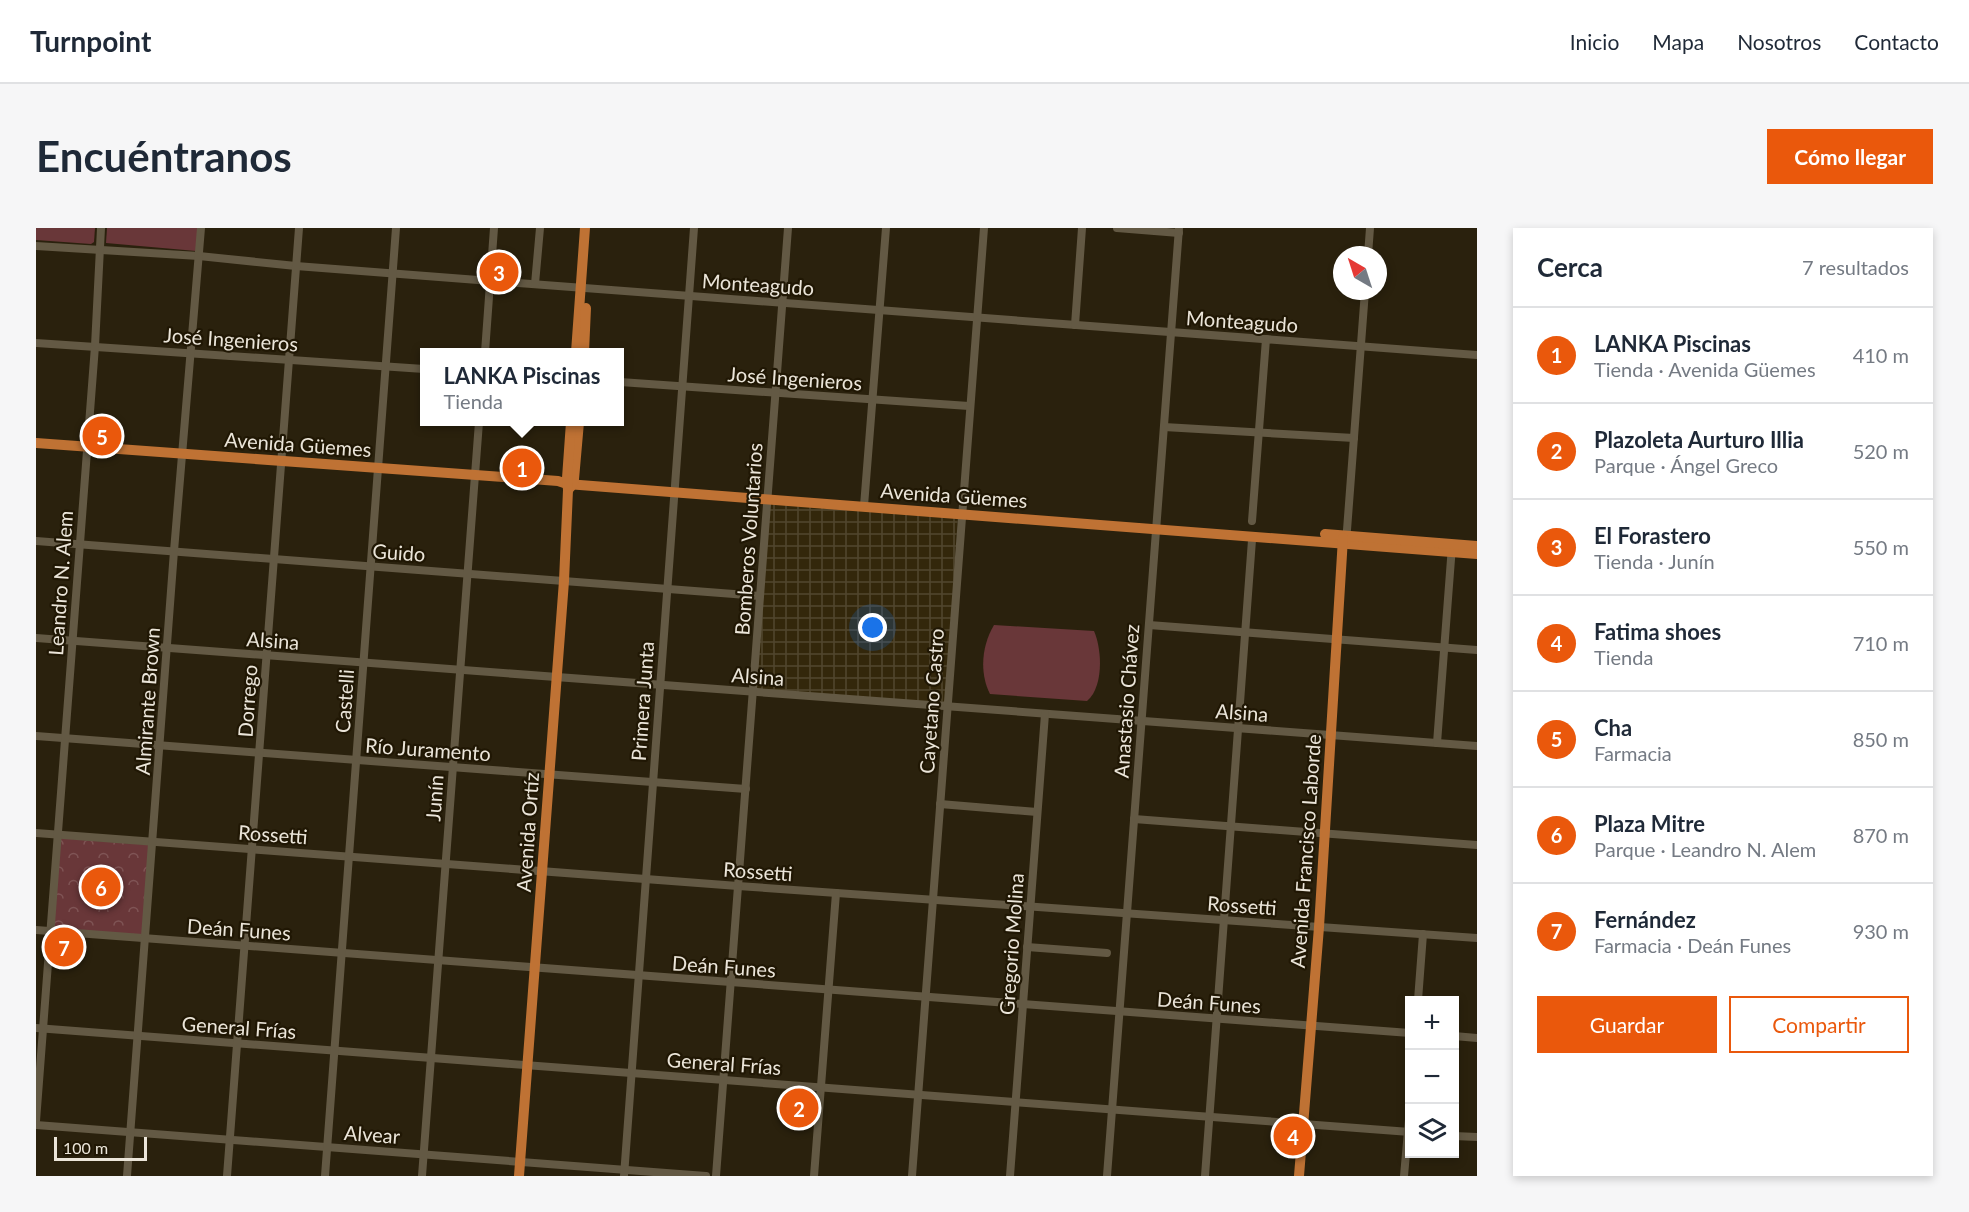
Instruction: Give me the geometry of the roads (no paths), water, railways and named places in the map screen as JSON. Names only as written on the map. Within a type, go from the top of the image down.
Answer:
[{"type":"main road","points":[[584,348],[585,228]]},
{"type":"main road","points":[[576,348],[592,228]]},
{"type":"main road","name":"Avenida Ortíz","points":[[519,1176],[564,581],[571,426]]},
{"type":"main road","name":"Avenida Ortíz","points":[[568,483],[578,426]]},
{"type":"main road","name":"Avenida Güemes","points":[[36,443],[568,483],[1346,537],[1452,548]]},
{"type":"main road","name":"Avenida Francisco Laborde","points":[[1299,1176],[1314,1026],[1346,537]]},
{"type":"main road","points":[[1452,548],[1477,546]]},
{"type":"main road","points":[[1452,548],[1477,554]]},
{"type":"main road","name":"Avenida Francisco Laborde","points":[[1306,1124],[1306,1176]]},
{"type":"street","name":"Leandro N. Alem","points":[[36,1123],[40,1028],[58,835],[101,228]]},
{"type":"street","name":"Almirante Brown","points":[[127,1176],[201,228]]},
{"type":"street","name":"Dorrego","points":[[227,1176],[299,228]]},
{"type":"street","name":"Castelli","points":[[325,1176],[396,228]]},
{"type":"street","points":[[485,348],[494,228]]},
{"type":"street","points":[[535,284],[540,228]]},
{"type":"street","name":"Primera Junta","points":[[624,1173],[694,228]]},
{"type":"street","name":"Bomberos Voluntarios","points":[[716,1176],[788,228]]},
{"type":"street","points":[[864,503],[886,228]]},
{"type":"street","name":"Cayetano Castro","points":[[912,1176],[984,228]]},
{"type":"street","points":[[1075,325],[1082,228]]},
{"type":"street","points":[[1117,228],[1179,230]]},
{"type":"street","points":[[1369,246],[1370,228]]},
{"type":"street","name":"Anastasio Chávez","points":[[1107,1176],[1179,230]]},
{"type":"street","name":"Monteagudo","points":[[36,246],[199,256],[296,266],[1477,355]]},
{"type":"street","name":"Avenida Francisco Laborde","points":[[1346,537],[1364,300]]},
{"type":"street","points":[[1252,521],[1266,339]]},
{"type":"street","name":"José Ingenieros","points":[[36,342],[420,369]]},
{"type":"street","name":"José Ingenieros","points":[[624,382],[969,406]]},
{"type":"street","name":"Junín","points":[[422,1176],[479,426]]},
{"type":"street","points":[[1164,427],[1354,438]]},
{"type":"street","points":[[1205,1176],[1252,540]]},
{"type":"street","name":"Guido","points":[[36,541],[760,596]]},
{"type":"street","points":[[1437,743],[1452,548]]},
{"type":"street","points":[[1149,625],[1477,650]]},
{"type":"street","name":"Alsina","points":[[36,638],[1477,746]]},
{"type":"street","name":"Gregorio Molina","points":[[1010,1176],[1045,714]]},
{"type":"street","name":"Río Juramento","points":[[36,736],[746,789]]},
{"type":"street","points":[[940,804],[1037,812]]},
{"type":"street","points":[[1134,819],[1477,845]]},
{"type":"street","name":"Rossetti","points":[[36,833],[738,886],[1477,938]]},
{"type":"street","points":[[814,1176],[836,893]]},
{"type":"street","name":"Deán Funes","points":[[36,930],[1405,1033]]},
{"type":"street","points":[[1418,996],[1423,934]]},
{"type":"street","points":[[1027,947],[1107,953]]},
{"type":"street","name":"General Frías","points":[[40,1028],[1405,1132]]},
{"type":"street","points":[[1459,1036],[1477,1038]]},
{"type":"street","name":"Alvear","points":[[36,1123],[520,1162],[624,1173],[705,1176]]},
{"type":"street","points":[[1459,1136],[1477,1137]]},
{"type":"street","points":[[1404,1176],[1406,1158]]},
{"type":"place","name":"El Forastero","points":[[499,272]]},
{"type":"place","name":"Cha","points":[[102,436]]},
{"type":"place","name":"LANKA Piscinas","points":[[522,468]]},
{"type":"place","name":"Plaza Mitre","points":[[101,887]]},
{"type":"place","name":"Fernández","points":[[64,947]]},
{"type":"place","name":"Plazoleta Aurturo Illia","points":[[799,1108]]},
{"type":"place","name":"Fatima shoes","points":[[1293,1136]]}]
